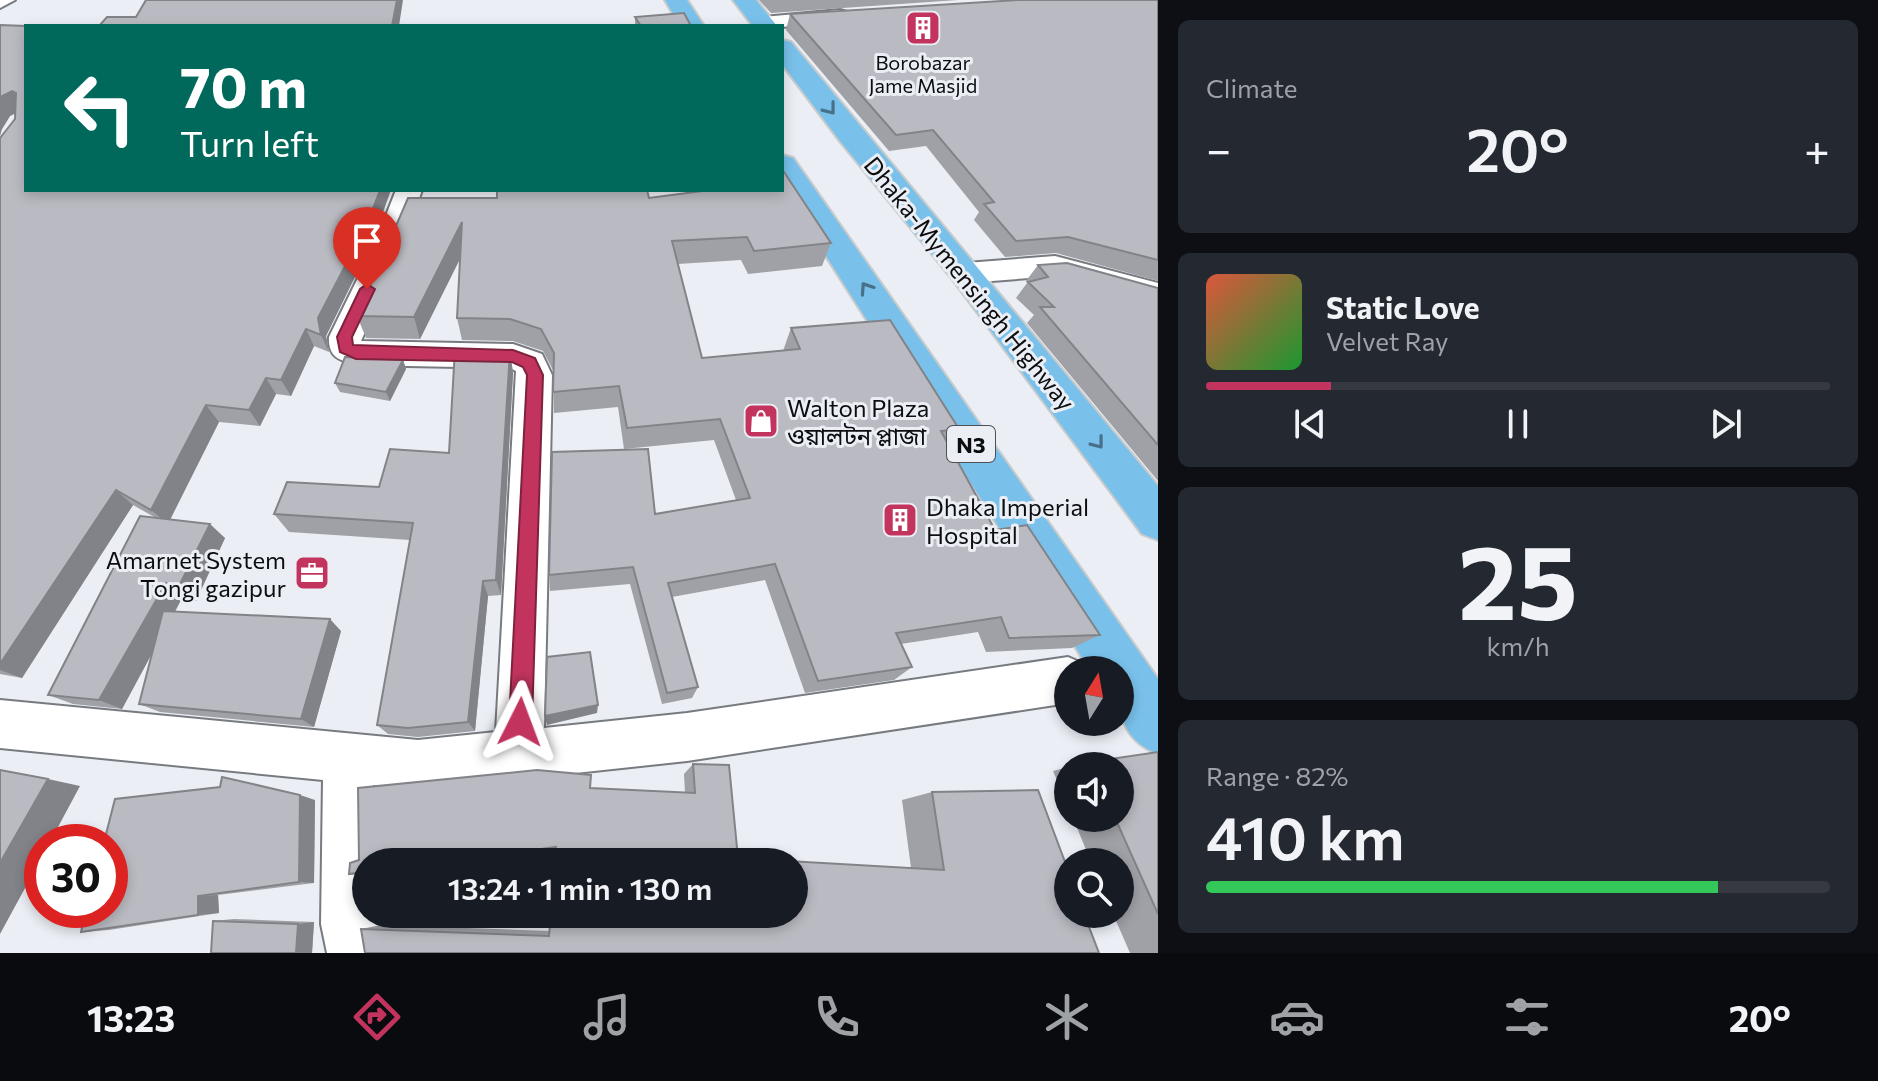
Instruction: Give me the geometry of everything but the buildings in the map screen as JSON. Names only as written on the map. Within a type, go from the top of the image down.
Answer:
[{"type":"highway","points":[[676,0],[691,24]]},
{"type":"highway","name":"Dhaka-Mymensingh Highway","points":[[744,0],[764,24]]},
{"type":"highway","name":"Dhaka-Mymensingh Highway","points":[[784,50],[850,135],[966,273],[1158,520]]},
{"type":"highway","name":"N3","points":[[784,167],[1110,656]]},
{"type":"highway","name":"N3","points":[[1134,691],[1158,726]]},
{"type":"street","points":[[784,29],[856,15]]},
{"type":"street","points":[[408,192],[390,241],[345,337],[345,348],[356,353],[513,356],[530,363],[535,375],[519,753]]},
{"type":"street","points":[[966,273],[1055,266],[1158,294]]},
{"type":"street","points":[[0,724],[418,765],[687,737],[1054,682]]},
{"type":"street","points":[[348,759],[349,924],[355,953]]},
{"type":"place","name":"Borobazar Jame Masjid","points":[[923,28]]},
{"type":"place","name":"Walton Plaza ওয়ালটন প্লাজা","points":[[761,421]]},
{"type":"place","name":"Dhaka Imperial Hospital","points":[[900,520]]},
{"type":"place","name":"Amarnet System Tongi gazipur","points":[[312,573]]},
{"type":"route","points":[[367,289],[345,337],[345,348],[356,353],[513,356],[530,363],[535,375],[520,722]]}]
